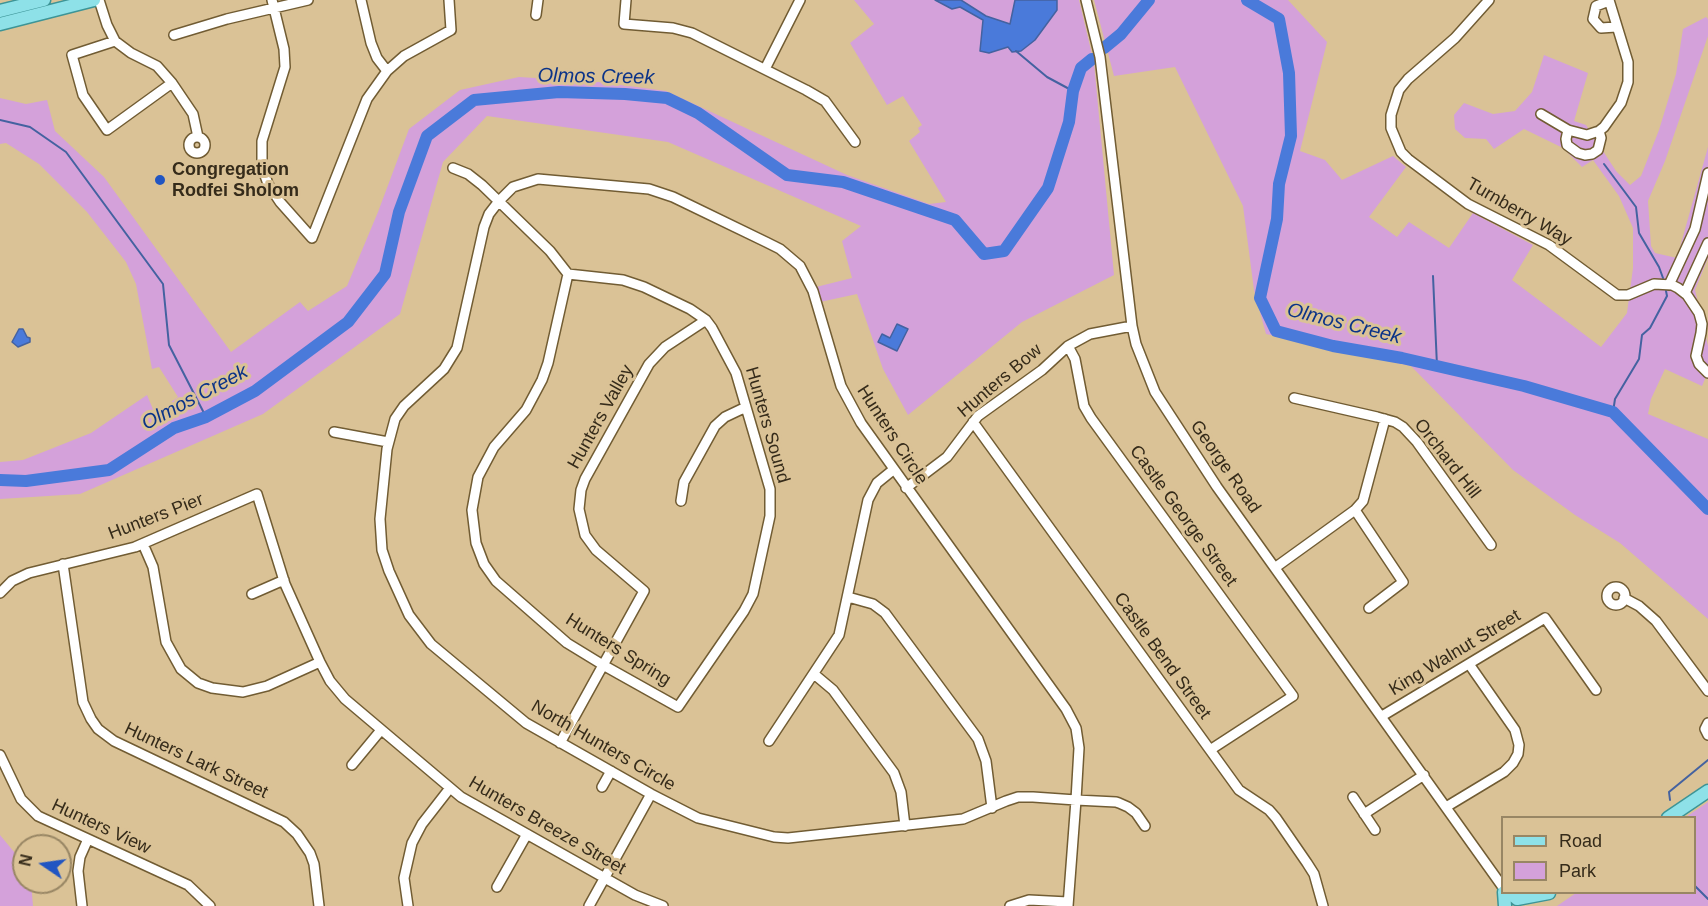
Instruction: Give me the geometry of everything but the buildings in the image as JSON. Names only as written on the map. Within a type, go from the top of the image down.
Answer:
[{"type":"main road","points":[[0,11],[44,0]]},
{"type":"main road","points":[[0,24],[94,0]]},
{"type":"main road","points":[[1671,816],[1708,791]]},
{"type":"main road","points":[[1510,894],[1517,899],[1544,894]]},
{"type":"main road","points":[[1529,906],[1547,894]]},
{"type":"street","points":[[99,0],[106,25],[115,41],[131,53],[157,66],[172,83],[193,114],[198,137]]},
{"type":"street","points":[[174,35],[273,4],[308,0]]},
{"type":"street","points":[[361,0],[376,58],[387,71]]},
{"type":"street","points":[[273,4],[284,49],[285,67],[262,141],[262,167],[268,184],[280,202],[312,238],[360,113],[375,86],[387,71],[417,48],[451,30],[449,0]]},
{"type":"street","points":[[536,15],[538,0]]},
{"type":"street","points":[[626,0],[624,24],[673,28],[692,33],[765,69],[825,101],[855,142]]},
{"type":"street","name":"George Road","points":[[1086,0],[1095,32],[1103,80],[1132,326],[1143,364],[1159,400],[1501,883]]},
{"type":"street","name":"Turnberry Way","points":[[1489,0],[1455,38],[1408,79],[1399,90],[1391,115],[1391,129],[1401,152],[1407,159],[1468,204],[1549,245],[1617,295],[1628,295],[1654,284],[1669,285]]},
{"type":"street","points":[[765,69],[800,1]]},
{"type":"street","points":[[1541,114],[1568,130],[1587,135],[1599,131],[1612,117],[1621,103],[1628,82],[1628,62],[1609,1],[1596,6],[1593,19],[1601,28],[1616,27]]},
{"type":"street","points":[[115,41],[72,55],[83,95],[107,130],[172,83]]},
{"type":"street","points":[[1568,130],[1567,145],[1585,155],[1598,150],[1601,138],[1599,131]]},
{"type":"street","points":[[453,168],[468,174],[498,201],[550,251],[568,274]]},
{"type":"street","points":[[1708,173],[1695,229],[1669,285],[1685,293],[1699,313],[1702,324],[1696,356],[1708,373]]},
{"type":"street","name":"Hunters Circle","points":[[498,201],[513,187],[538,179],[649,189],[673,197],[780,249],[794,261],[808,279],[816,298],[846,397],[861,423],[1070,715],[1076,728],[1079,741],[1068,904]]},
{"type":"street","name":"North Hunters Circle","points":[[498,201],[484,227],[457,348],[444,369],[404,406],[395,419],[388,442],[380,535],[389,571],[409,615],[431,644],[515,715],[560,743],[698,818],[774,837],[788,838],[963,819],[1018,797],[1119,803],[1136,813],[1145,826]]},
{"type":"street","points":[[1685,293],[1708,243]]},
{"type":"street","name":"Hunters Sound","points":[[568,274],[623,280],[644,287],[690,309],[706,320],[731,362],[770,489],[771,502],[755,587],[744,610],[678,707]]},
{"type":"street","name":"Hunters Spring","points":[[568,274],[542,380],[526,411],[494,447],[482,466],[475,487],[472,521],[479,554],[496,581],[567,643],[678,707]]},
{"type":"street","name":"Hunters Valley","points":[[603,665],[644,591],[596,550],[585,535],[579,516],[581,490],[649,364],[665,347],[706,320]]},
{"type":"street","name":"Hunters Bow","points":[[906,488],[947,457],[973,422],[1042,370],[1068,346],[1097,332],[1132,326]]},
{"type":"street","name":"Castle George Street","points":[[1068,346],[1075,359],[1084,406],[1091,418],[1293,696],[1210,750]]},
{"type":"street","name":"Orchard Hill","points":[[1294,398],[1385,419],[1395,422],[1410,432],[1491,545]]},
{"type":"street","points":[[681,501],[684,482],[715,426],[732,412],[746,407]]},
{"type":"street","points":[[1276,567],[1355,510],[1363,501],[1385,419]]},
{"type":"street","name":"Castle Bend Street","points":[[973,422],[1239,790],[1269,810],[1276,818],[1311,868],[1323,906]]},
{"type":"street","points":[[334,432],[388,442]]},
{"type":"street","points":[[769,741],[839,634],[868,500],[877,483],[893,470]]},
{"type":"street","name":"Hunters Pier","points":[[0,593],[12,581],[29,573],[143,544],[257,494]]},
{"type":"street","name":"Hunters Breeze Street","points":[[257,494],[284,580],[320,662],[338,691],[381,730],[476,807],[635,895],[663,906]]},
{"type":"street","points":[[1355,510],[1403,582],[1369,609]]},
{"type":"street","points":[[143,544],[153,567],[166,642],[181,669],[198,683],[228,692],[256,690],[320,662]]},
{"type":"street","name":"Hunters Lark Street","points":[[63,564],[83,702],[98,729],[114,741],[284,822],[297,834],[310,853],[314,864],[319,906]]},
{"type":"street","points":[[252,594],[284,580]]},
{"type":"street","points":[[848,597],[873,604],[889,617],[978,739],[986,761],[992,808]]},
{"type":"street","points":[[1624,598],[1639,606],[1656,621],[1708,691]]},
{"type":"street","name":"King Walnut Street","points":[[1382,716],[1545,618],[1596,690]]},
{"type":"street","points":[[1446,807],[1504,772],[1514,763],[1519,745],[1515,730],[1469,664]]},
{"type":"street","points":[[560,743],[603,665]]},
{"type":"street","points":[[814,674],[833,690],[894,773],[901,792],[905,826]]},
{"type":"street","points":[[1708,723],[1705,729],[1708,735]]},
{"type":"street","points":[[352,765],[381,730]]},
{"type":"street","name":"Hunters View","points":[[0,754],[18,794],[28,808],[44,819],[188,885],[210,906]]},
{"type":"street","points":[[602,787],[611,771]]},
{"type":"street","points":[[1364,813],[1424,775]]},
{"type":"street","points":[[408,906],[404,878],[408,854],[422,824],[450,788]]},
{"type":"street","points":[[589,906],[651,794]]},
{"type":"street","points":[[1353,797],[1375,830]]},
{"type":"street","points":[[497,887],[526,834]]},
{"type":"street","points":[[82,906],[78,872],[80,857],[88,839]]},
{"type":"street","points":[[1010,906],[1029,900],[1068,904]]},
{"type":"green space","points":[[854,0],[935,0],[952,9],[959,7],[983,20],[983,31],[989,53],[1035,40],[1057,10],[1057,0],[1079,0],[1094,63],[1114,275],[1022,322],[908,415],[883,369],[857,294],[820,302],[816,287],[852,278],[842,241],[861,226],[668,142],[487,116],[443,162],[400,314],[263,414],[80,494],[0,499],[0,462],[23,460],[91,433],[147,395],[155,414],[178,397],[159,367],[152,369],[136,284],[126,262],[87,212],[39,164],[6,143],[0,144],[0,98],[26,104],[47,100],[55,131],[104,177],[231,352],[300,302],[308,311],[347,286],[409,129],[460,90],[519,77],[599,82],[666,91],[847,175],[929,204],[946,202],[909,141],[920,132],[918,128],[922,125],[903,96],[887,105],[850,43],[874,24]]},
{"type":"green space","points":[[961,0],[1015,0],[1010,24],[986,16]]},
{"type":"green space","points":[[1094,0],[1288,0],[1327,42],[1300,151],[1325,160],[1342,180],[1393,156],[1406,167],[1369,217],[1397,237],[1409,222],[1449,248],[1473,213],[1533,245],[1512,280],[1601,347],[1627,313],[1633,268],[1633,228],[1619,196],[1593,160],[1582,167],[1563,148],[1524,129],[1494,149],[1486,139],[1465,138],[1455,129],[1454,115],[1464,103],[1493,114],[1515,111],[1532,92],[1544,55],[1588,73],[1574,121],[1586,125],[1616,171],[1630,185],[1641,176],[1659,130],[1676,74],[1683,29],[1706,17],[1708,19],[1708,36],[1665,161],[1648,201],[1651,246],[1655,253],[1677,258],[1708,147],[1708,258],[1695,290],[1708,346],[1708,372],[1702,386],[1665,369],[1651,399],[1648,414],[1708,439],[1708,619],[1620,543],[1575,515],[1513,470],[1411,366],[1266,334],[1254,290],[1243,206],[1175,67],[1114,76]]},
{"type":"green space","points":[[1708,802],[1708,906],[1557,906],[1575,894],[1696,894],[1696,816],[1687,816]]},
{"type":"green space","points":[[0,835],[12,850],[12,894],[32,894],[33,906],[0,906]]},
{"type":"water","points":[[935,0],[961,0],[986,16],[1010,24],[1015,0],[1057,0],[1057,10],[1035,40],[1021,51],[1012,52],[1008,47],[989,53],[980,51],[983,20],[960,7],[952,9]]},
{"type":"water","points":[[897,324],[908,329],[897,351],[878,342],[882,334],[890,338]]},
{"type":"water","points":[[19,329],[23,329],[30,338],[30,342],[18,347],[12,342]]},
{"type":"waterway","name":"Olmos Creek","points":[[1104,48],[1121,34],[1149,0]]},
{"type":"waterway","name":"Olmos Creek","points":[[1247,0],[1279,19],[1289,73],[1291,136],[1279,184],[1277,219],[1260,298],[1276,331],[1333,346],[1402,358],[1524,386],[1613,412],[1708,509]]},
{"type":"waterway","points":[[1016,51],[1047,77],[1073,91]]},
{"type":"waterway","name":"Olmos Creek","points":[[0,480],[26,481],[109,470],[174,428],[206,417],[255,391],[348,322],[385,274],[399,212],[427,136],[474,100],[559,92],[667,98],[698,113],[787,175],[843,182],[955,220],[984,254],[1004,251],[1048,188],[1069,122],[1073,91],[1081,68],[1092,59]]},
{"type":"waterway","points":[[0,120],[30,127],[66,152],[163,284],[169,345],[206,417]]},
{"type":"waterway","points":[[1604,164],[1636,207],[1639,233],[1663,278]]},
{"type":"waterway","points":[[1433,276],[1437,366]]},
{"type":"waterway","points":[[1613,412],[1615,399],[1639,359],[1642,335],[1650,328],[1667,296],[1666,291]]},
{"type":"waterway","points":[[1670,800],[1669,792],[1708,760]]},
{"type":"waterway","points":[[1696,887],[1708,899]]},
{"type":"place","name":"Congregation Rodfei Sholom","points":[[160,180]]}]
